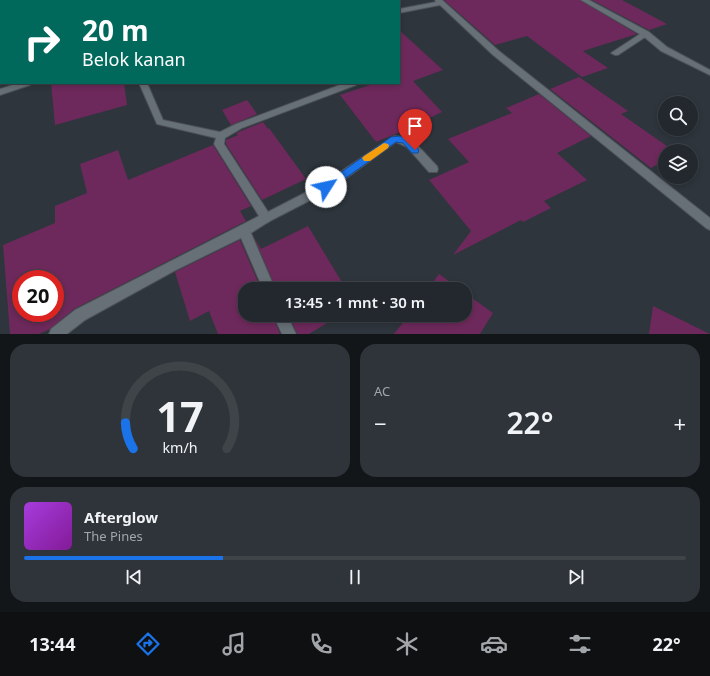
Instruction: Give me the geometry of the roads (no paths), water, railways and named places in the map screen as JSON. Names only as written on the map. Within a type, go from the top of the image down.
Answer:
[{"type":"street","points":[[584,0],[646,34],[664,49],[710,73]]},
{"type":"street","points":[[400,11],[439,1],[496,53],[710,225]]},
{"type":"street","points":[[615,53],[646,34]]},
{"type":"street","points":[[0,92],[24,84]]},
{"type":"street","points":[[143,84],[160,122],[221,136],[239,126],[350,84]]},
{"type":"street","points":[[221,136],[219,144],[266,218]]},
{"type":"street","points":[[56,334],[80,315],[326,187],[394,140],[400,139],[406,141],[433,169]]},
{"type":"street","points":[[244,231],[266,282]]},
{"type":"street","points":[[283,322],[289,334]]}]
